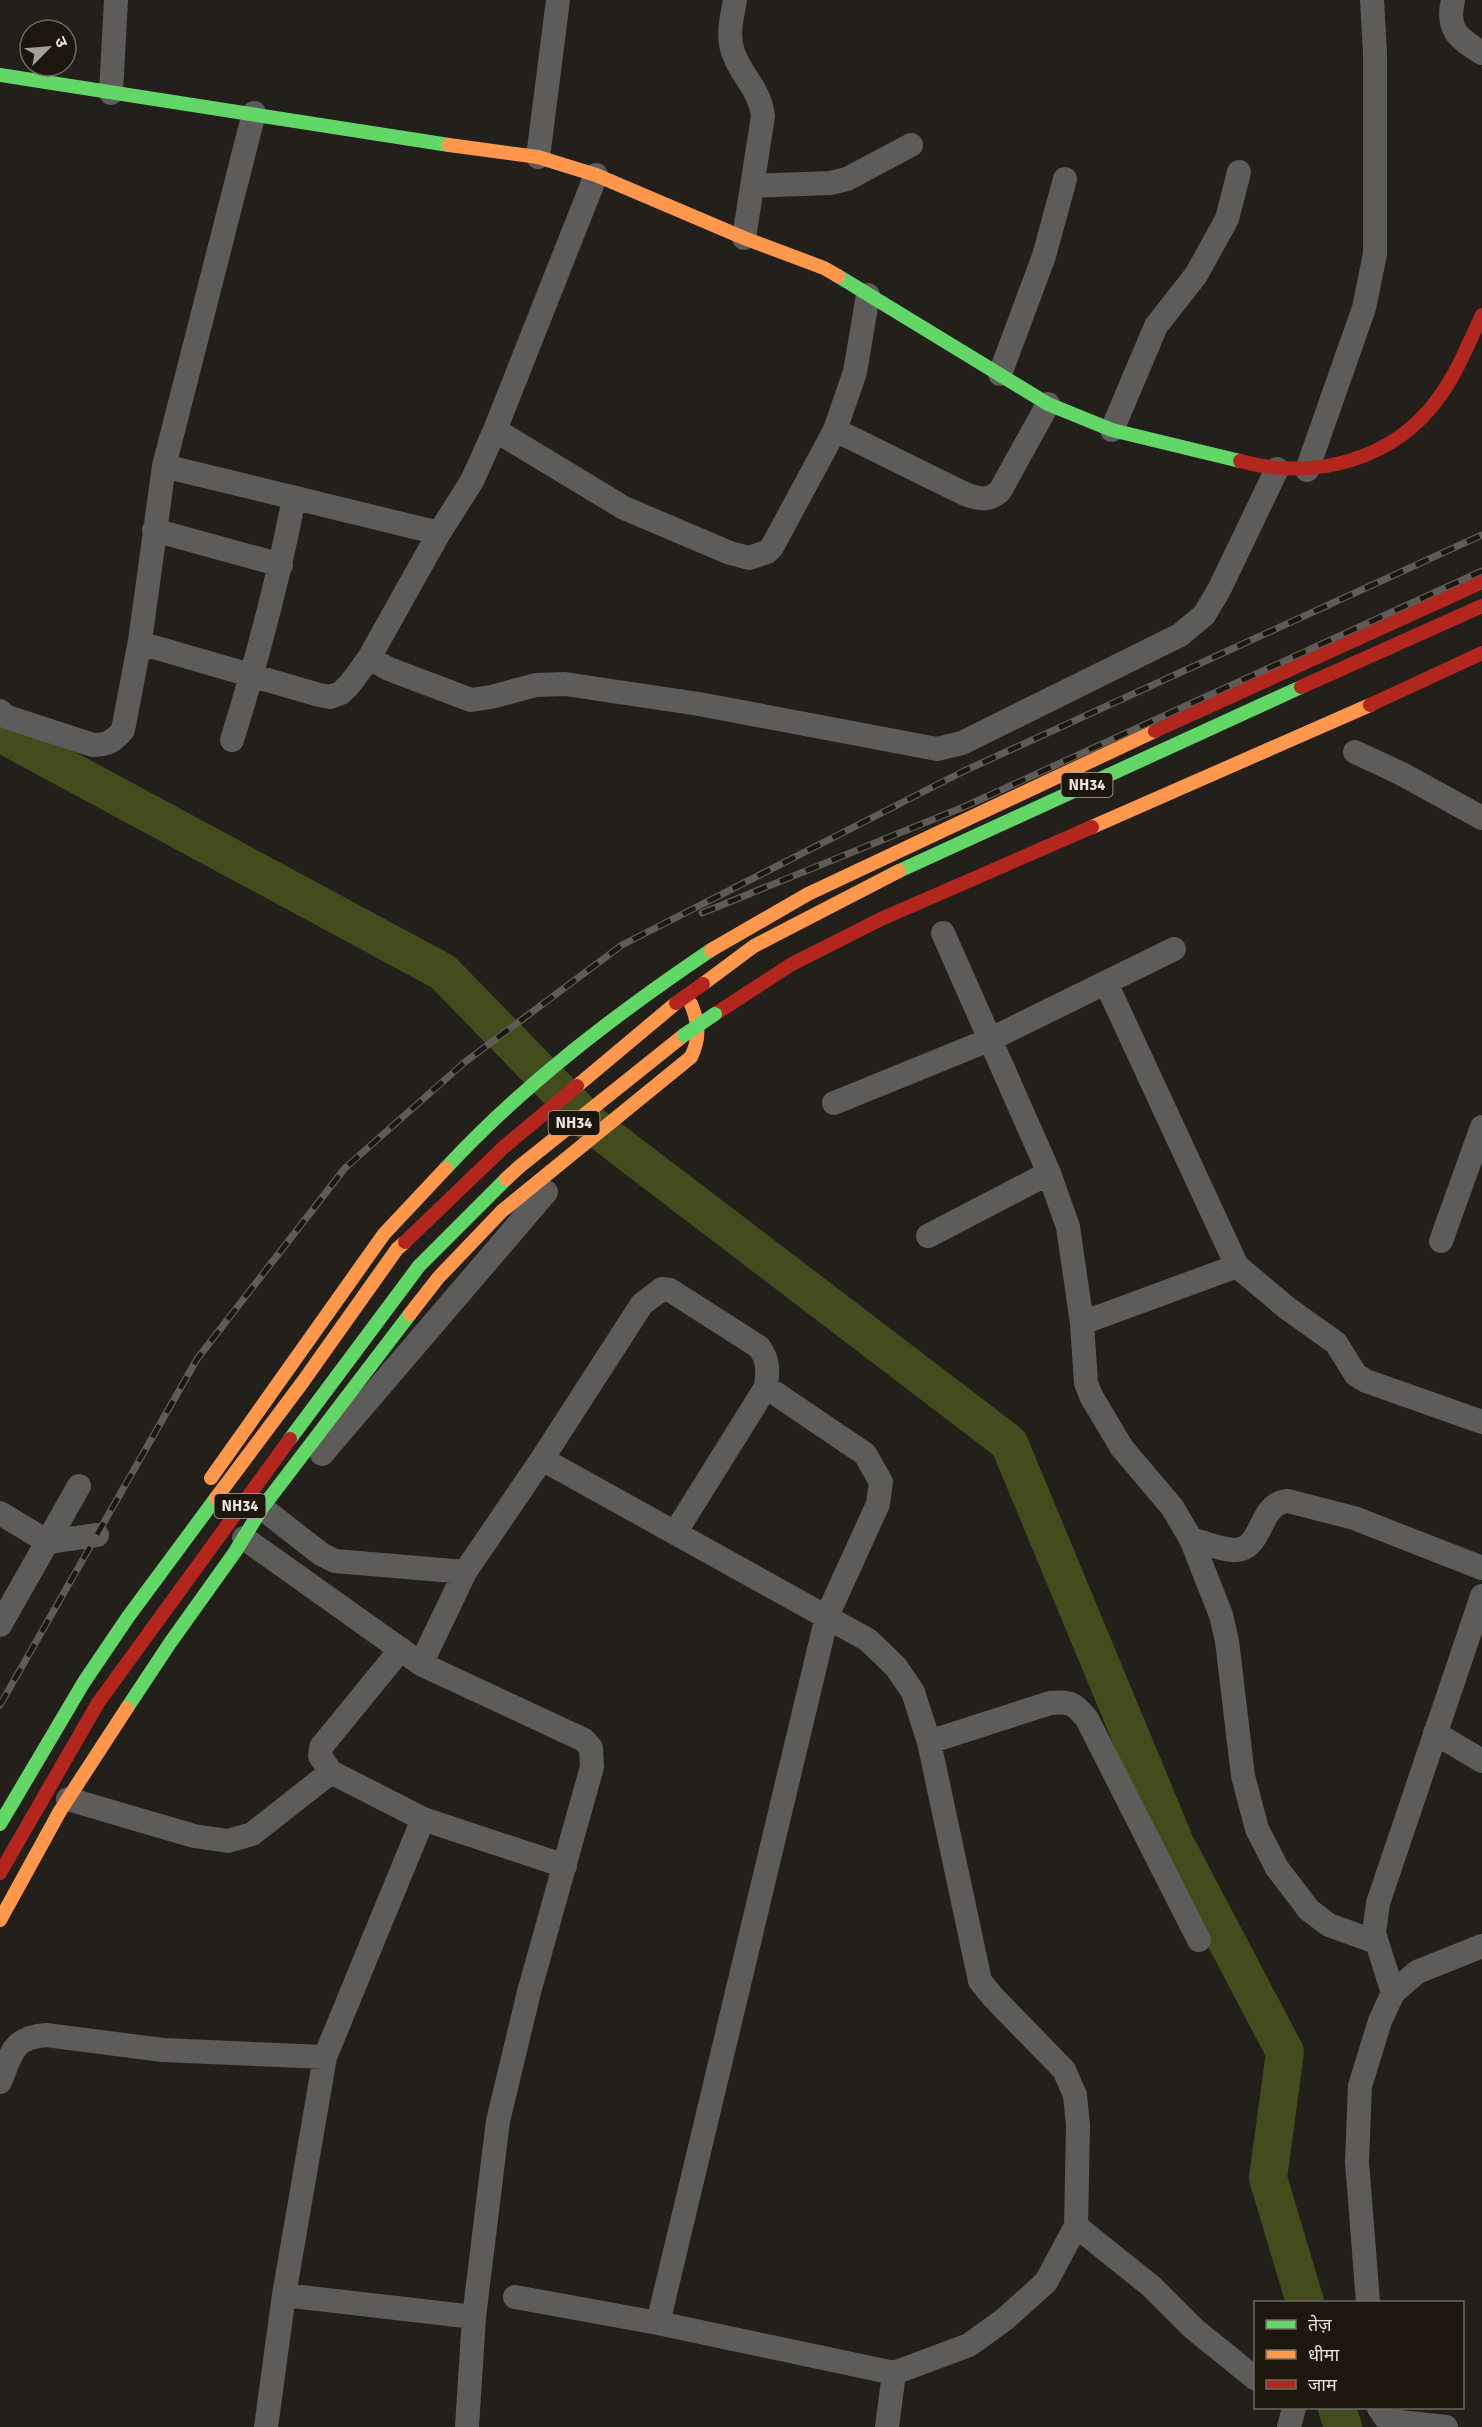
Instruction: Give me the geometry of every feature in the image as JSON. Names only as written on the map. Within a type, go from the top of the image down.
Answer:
[{"type":"main road","points":[[0,75],[111,93],[254,112],[382,136],[538,157],[596,175],[744,238],[824,268],[1048,404],[1112,430],[1277,469],[1307,470],[1344,463],[1385,446],[1416,424],[1433,406],[1451,377],[1482,315]]},
{"type":"main road","points":[[203,1490],[384,1234],[473,1139],[575,1048],[676,974],[715,948],[808,894],[1202,709],[1482,582]]},
{"type":"main road","name":"NH34","points":[[0,1824],[84,1682],[122,1626],[302,1383],[397,1249],[505,1146],[676,1003],[754,946],[885,877],[1322,676],[1482,606]]},
{"type":"main road","name":"NH34","points":[[0,1873],[98,1703],[229,1520],[419,1266],[519,1167],[684,1035],[792,964],[881,919],[1299,736],[1482,653]]},
{"type":"main road","points":[[542,1186],[630,1106],[691,1057],[698,1044],[697,1015],[676,974]]},
{"type":"main road","points":[[0,1920],[68,1799],[170,1643],[244,1538],[267,1511]]},
{"type":"main road","points":[[0,1798],[60,1698],[178,1526]]},
{"type":"street","points":[[111,93],[116,0]]},
{"type":"street","points":[[538,157],[558,0]]},
{"type":"street","points":[[735,0],[730,26],[732,50],[758,94],[763,116],[744,238]]},
{"type":"street","points":[[1307,470],[1364,308],[1375,254],[1375,52],[1372,0]]},
{"type":"street","points":[[1453,0],[1450,13],[1451,24],[1458,37],[1482,53]]},
{"type":"street","points":[[0,711],[7,717],[93,745],[104,745],[116,739],[123,730],[140,643],[164,466],[254,112]]},
{"type":"street","points":[[752,186],[830,183],[847,179],[911,145]]},
{"type":"street","points":[[1112,430],[1156,326],[1197,275],[1227,219],[1239,172]]},
{"type":"street","points":[[140,643],[251,677],[330,697],[341,693],[369,657],[439,533],[472,481],[495,430],[596,175]]},
{"type":"street","points":[[1000,374],[1044,256],[1065,179]]},
{"type":"street","points":[[495,430],[624,508],[730,553],[749,558],[767,552],[772,547],[835,430],[855,372],[868,295]]},
{"type":"street","points":[[835,430],[965,494],[979,499],[992,498],[1000,491],[1048,404]]},
{"type":"street","points":[[164,466],[439,533]]},
{"type":"street","points":[[369,657],[389,669],[471,700],[536,685],[565,684],[699,704],[938,749],[962,743],[1180,635],[1204,615],[1219,590],[1277,469]]},
{"type":"street","points":[[232,740],[281,565],[294,498]]},
{"type":"street","points":[[154,530],[281,565]]},
{"type":"street","points":[[1355,752],[1402,774],[1482,818]]},
{"type":"street","points":[[943,933],[1049,1173],[1068,1227],[1082,1323],[1086,1383],[1090,1396],[1122,1448],[1167,1500],[1191,1539],[1221,1615],[1227,1641],[1243,1776],[1257,1828],[1277,1869],[1309,1910],[1337,1929],[1377,1942]]},
{"type":"street","points":[[834,1103],[989,1040],[1174,949]]},
{"type":"street","points":[[1106,983],[1237,1266],[1287,1308],[1336,1343],[1356,1375],[1366,1381],[1482,1422]]},
{"type":"street","points":[[1441,1241],[1482,1127]]},
{"type":"street","points":[[928,1236],[1049,1173]]},
{"type":"street","points":[[465,1572],[335,1561],[321,1554],[267,1511],[542,1186]]},
{"type":"street","points":[[1082,1323],[1237,1266]]},
{"type":"street","points":[[421,1664],[465,1572],[542,1459],[642,1304],[662,1289],[670,1290],[759,1347],[766,1356],[769,1366],[766,1387],[675,1533]]},
{"type":"street","points":[[658,2323],[827,1616],[878,1504],[881,1482],[865,1454],[766,1387]]},
{"type":"street","points":[[515,2297],[658,2323],[894,2373],[969,2345],[1005,2319],[1047,2282],[1076,2226],[1078,2125],[1075,2095],[1064,2070],[980,1981],[929,1742],[914,1692],[896,1666],[868,1640],[827,1616],[542,1459]]},
{"type":"street","points":[[0,1625],[79,1486]]},
{"type":"street","points":[[1191,1539],[1240,1550],[1251,1544],[1272,1506],[1280,1501],[1288,1501],[1354,1518],[1482,1568]]},
{"type":"street","points":[[0,1513],[48,1542],[97,1535]]},
{"type":"street","points":[[244,1538],[421,1664],[584,1740],[591,1748],[592,1767],[530,1992],[498,2121],[474,2317],[467,2427]]},
{"type":"street","points":[[1393,1993],[1374,1933],[1378,1904],[1436,1732],[1473,1655],[1482,1596]]},
{"type":"street","points":[[401,1649],[321,1747],[320,1756],[331,1772],[423,1819],[565,1866]]},
{"type":"street","points":[[929,1742],[1050,1703],[1064,1702],[1076,1706],[1087,1719],[1199,1940]]},
{"type":"street","points":[[1436,1732],[1482,1761]]},
{"type":"street","points":[[68,1799],[194,1836],[228,1841],[252,1834],[331,1772]]},
{"type":"street","points":[[266,2427],[284,2295],[325,2057],[423,1819]]},
{"type":"street","points":[[1368,2301],[1357,2162],[1360,2086],[1380,2021],[1393,1993],[1417,1972],[1482,1946]]},
{"type":"street","points":[[0,2082],[16,2045],[28,2037],[46,2035],[163,2050],[325,2057]]},
{"type":"street","points":[[1076,2226],[1151,2286],[1194,2329],[1254,2377]]},
{"type":"street","points":[[284,2295],[474,2317]]},
{"type":"street","points":[[887,2427],[894,2373]]},
{"type":"street","points":[[1380,2409],[1390,2421],[1446,2427]]},
{"type":"waterway","points":[[0,733],[443,972],[592,1125],[1009,1443],[1175,1843],[1285,2052],[1268,2178],[1305,2301]]},
{"type":"waterway","points":[[1337,2409],[1343,2427]]},
{"type":"railway","points":[[0,1705],[197,1359],[345,1168],[465,1062],[622,945],[964,771],[1482,535]]},
{"type":"railway","points":[[702,913],[966,806],[1482,571]]},
{"type":"traffic: fast","points":[[0,75],[449,145]]},
{"type":"traffic: fast","points":[[838,276],[1048,404],[1112,430],[1240,461]]},
{"type":"traffic: fast","points":[[899,871],[1301,687]]},
{"type":"traffic: fast","points":[[446,1168],[507,1108],[572,1051],[640,999],[711,950]]},
{"type":"traffic: fast","points":[[684,1035],[715,1014]]},
{"type":"traffic: fast","points":[[290,1439],[419,1266],[506,1179]]},
{"type":"traffic: fast","points":[[127,1708],[235,1552],[262,1508],[410,1314]]},
{"type":"traffic: fast","points":[[0,1824],[84,1682],[128,1617],[216,1498]]},
{"type":"traffic: slow","points":[[449,145],[538,157],[596,175],[744,238],[824,268],[838,276]]},
{"type":"traffic: slow","points":[[1092,827],[1370,705]]},
{"type":"traffic: slow","points":[[711,950],[808,894],[1155,731]]},
{"type":"traffic: slow","points":[[703,984],[754,946],[899,871]]},
{"type":"traffic: slow","points":[[577,1086],[676,1003]]},
{"type":"traffic: slow","points":[[410,1314],[438,1278],[502,1211],[691,1057],[696,1044],[697,1031],[696,1018],[691,1004]]},
{"type":"traffic: slow","points":[[506,1179],[684,1035]]},
{"type":"traffic: slow","points":[[211,1478],[384,1234],[446,1168]]},
{"type":"traffic: slow","points":[[216,1498],[302,1383],[397,1249],[405,1242]]},
{"type":"traffic: slow","points":[[0,1920],[60,1811],[127,1708]]},
{"type":"traffic: jam","points":[[1240,461],[1268,467],[1324,466],[1350,460],[1376,450],[1400,436],[1421,418],[1440,396],[1458,367],[1482,315]]},
{"type":"traffic: jam","points":[[1155,731],[1482,582]]},
{"type":"traffic: jam","points":[[1301,687],[1482,606]]},
{"type":"traffic: jam","points":[[1370,705],[1482,653]]},
{"type":"traffic: jam","points":[[715,1014],[792,964],[881,919],[1092,827]]},
{"type":"traffic: jam","points":[[676,1003],[703,984]]},
{"type":"traffic: jam","points":[[405,1242],[505,1146],[577,1086]]},
{"type":"traffic: jam","points":[[0,1873],[98,1703],[290,1439]]}]
